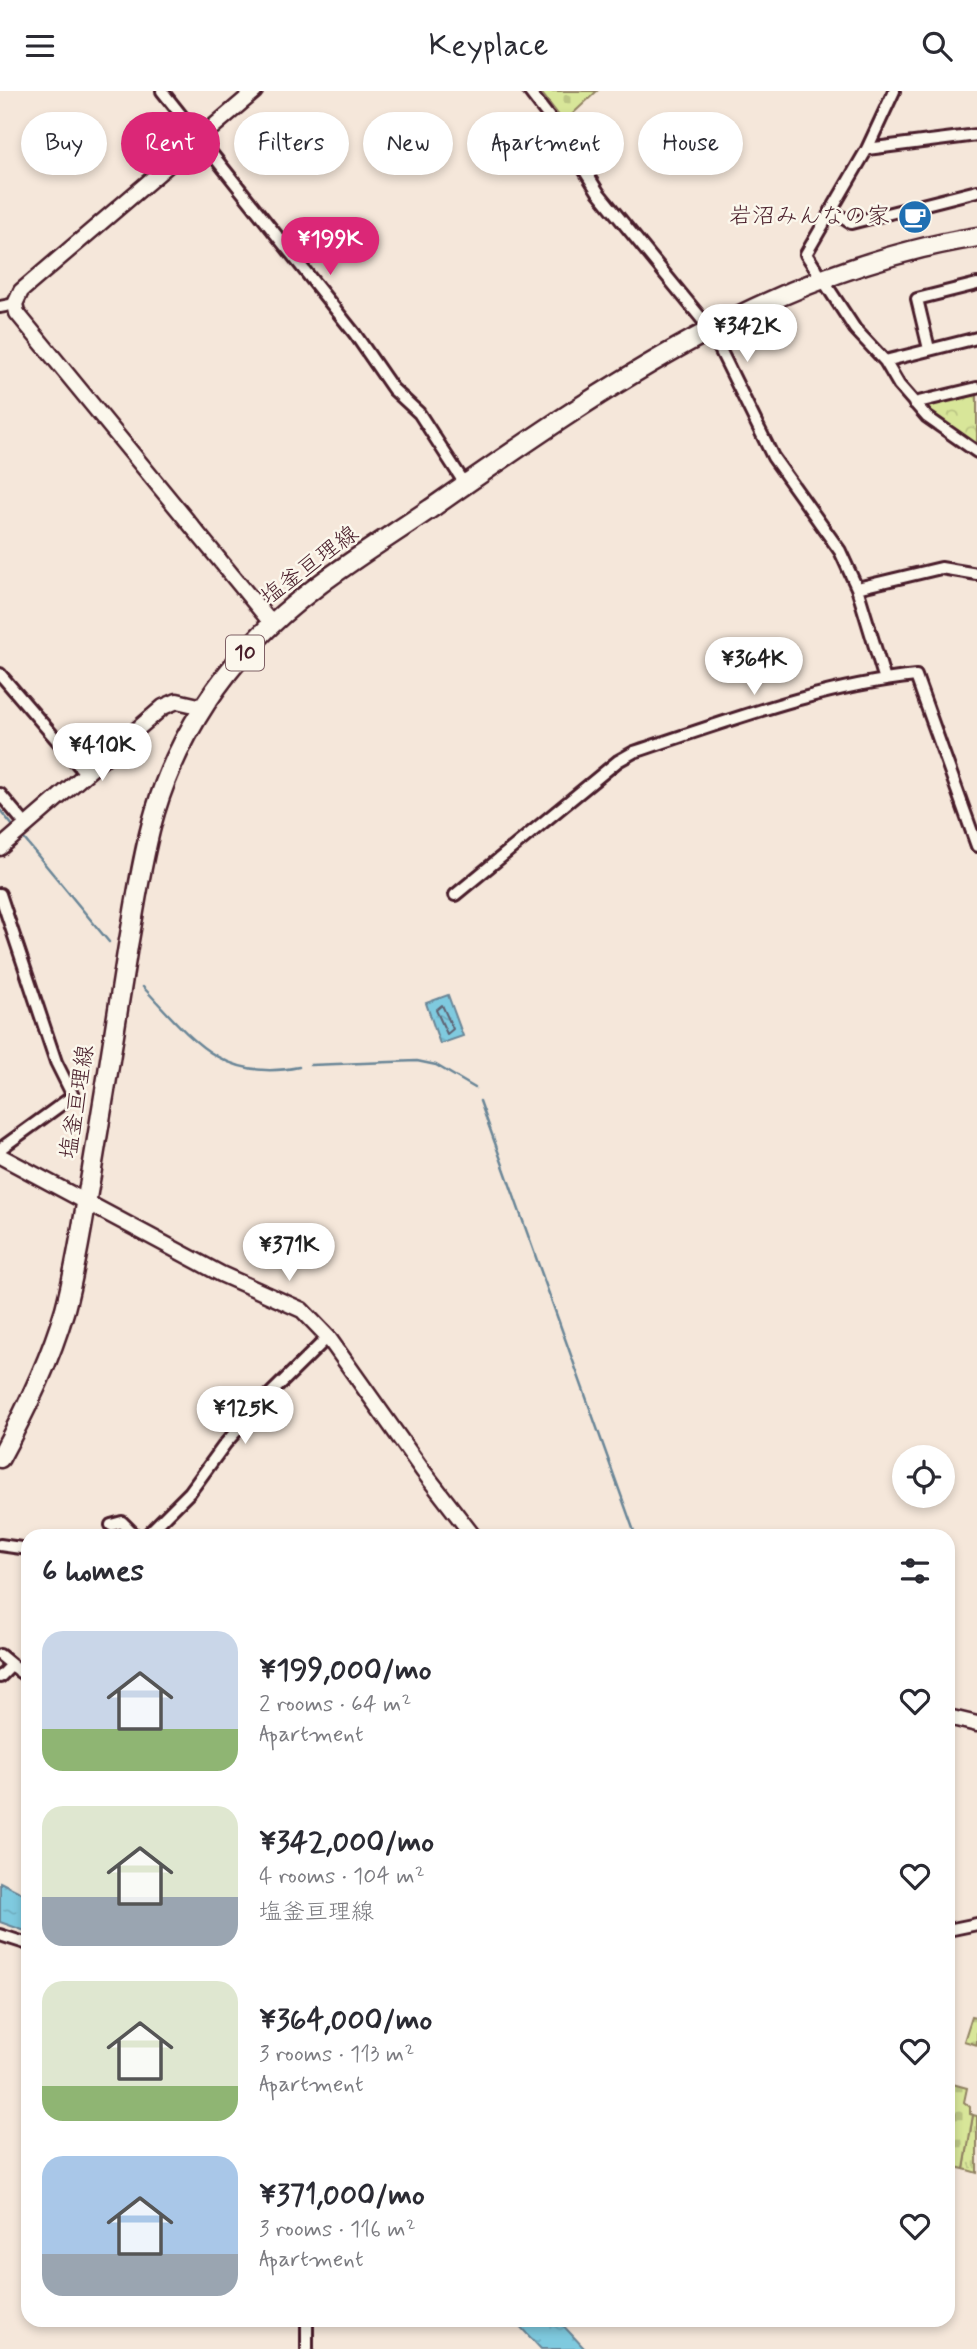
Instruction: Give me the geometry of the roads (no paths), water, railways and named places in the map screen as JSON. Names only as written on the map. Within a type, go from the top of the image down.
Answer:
[{"type":"main road","name":"塩釜亘理線","points":[[0,1458],[23,1416],[56,1335],[76,1266],[149,834],[165,784],[203,707],[231,668],[272,624],[330,578],[582,404],[710,329],[821,279],[895,255],[977,237]]},
{"type":"street","points":[[162,91],[178,112]]},
{"type":"street","points":[[529,91],[562,134],[598,192],[710,329],[773,457],[827,529],[857,588],[885,680]]},
{"type":"street","points":[[894,91],[867,149],[806,254],[855,329],[885,361],[927,417],[977,451]]},
{"type":"street","points":[[220,120],[253,92]]},
{"type":"street","points":[[867,149],[977,135]]},
{"type":"street","points":[[220,166],[346,323],[393,389],[419,413],[466,484]]},
{"type":"street","points":[[155,175],[7,306],[17,313],[272,624]]},
{"type":"street","points":[[831,210],[850,223],[977,191]]},
{"type":"street","points":[[929,349],[917,299],[977,284]]},
{"type":"street","points":[[885,361],[977,338]]},
{"type":"street","points":[[915,403],[977,388]]},
{"type":"street","points":[[857,588],[909,573],[941,568],[977,574]]},
{"type":"street","points":[[0,674],[86,774]]},
{"type":"street","points":[[455,895],[618,761],[634,752],[797,699],[916,676],[977,846]]},
{"type":"street","points":[[0,848],[163,707],[177,701],[203,707]]},
{"type":"street","points":[[0,794],[26,825]]},
{"type":"street","points":[[0,894],[55,1062],[73,1096],[0,1149]]},
{"type":"street","points":[[0,1156],[87,1205],[221,1274],[293,1304],[328,1337],[467,1529]]},
{"type":"street","points":[[153,1529],[190,1492],[225,1444],[259,1405],[328,1337]]},
{"type":"street","points":[[111,1525],[122,1521],[130,1529]]},
{"type":"street","points":[[0,1545],[21,1548]]},
{"type":"street","points":[[0,1655],[20,1672]]},
{"type":"street","points":[[0,1677],[20,1672]]},
{"type":"street","points":[[955,1719],[977,1724]]},
{"type":"street","points":[[955,1929],[977,1924]]},
{"type":"street","points":[[0,1935],[21,1942]]},
{"type":"street","points":[[307,2327],[307,2349]]},
{"type":"water","points":[[448,995],[463,1036],[440,1044],[426,1003]]},
{"type":"water","points":[[0,1882],[21,1892],[21,1930],[0,1922]]},
{"type":"water","points":[[521,2327],[565,2327],[585,2349],[541,2349]]},
{"type":"waterway","points":[[0,810],[13,826]]},
{"type":"waterway","points":[[25,840],[109,942]]},
{"type":"waterway","points":[[143,987],[193,1039],[228,1062],[249,1068],[272,1070],[299,1067]]},
{"type":"waterway","points":[[310,1065],[417,1061],[436,1065],[475,1088]]},
{"type":"waterway","points":[[480,1101],[633,1529]]},
{"type":"place","name":"岩沼みんなの家","points":[[915,217]]}]
